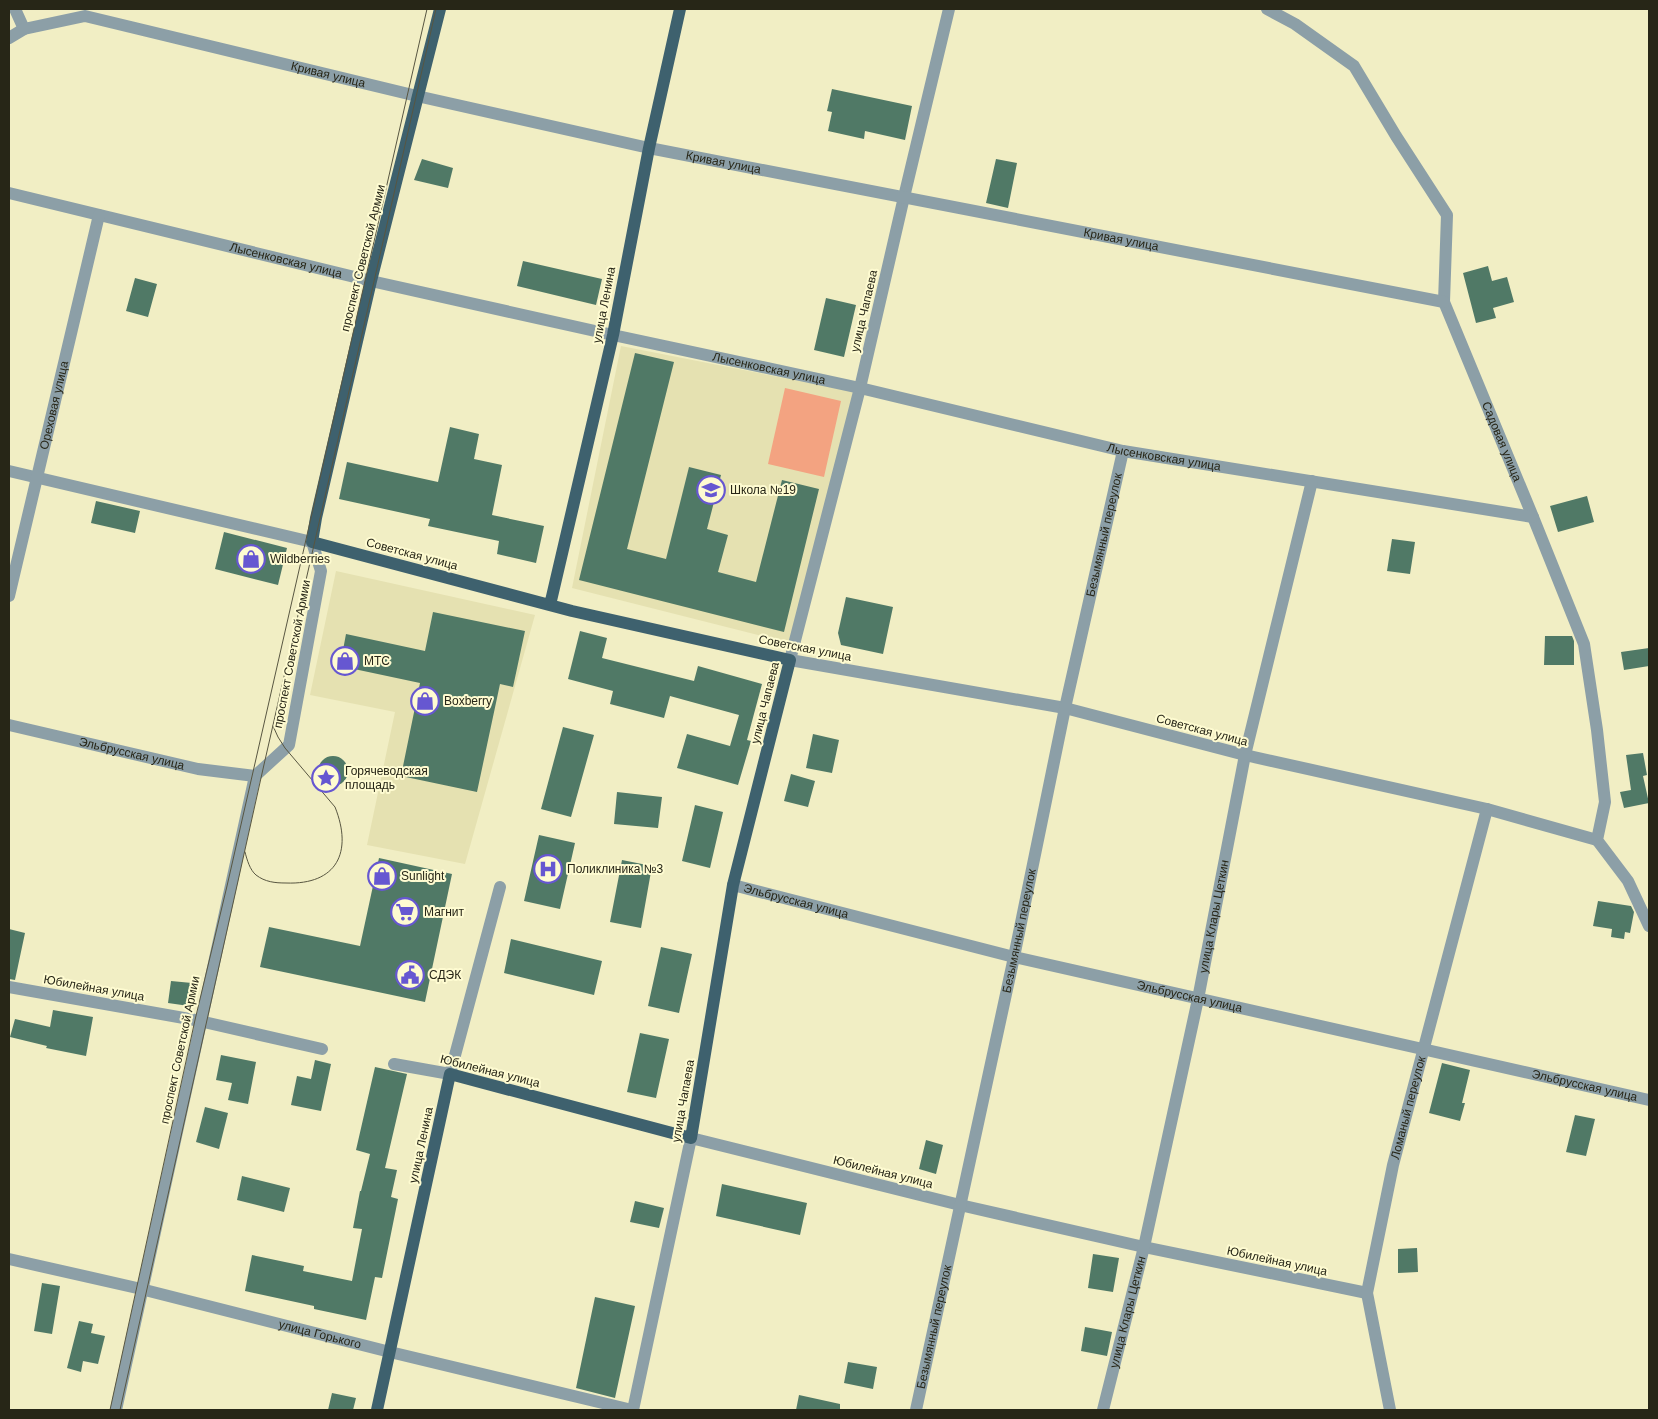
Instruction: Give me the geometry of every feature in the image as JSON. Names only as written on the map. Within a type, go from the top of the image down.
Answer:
[{"type":"main road","name":"проспект Советской Армии","points":[[312,542],[318,508],[371,281],[440,9]]},
{"type":"main road","name":"улица Ленина","points":[[550,605],[613,335],[649,148],[680,9]]},
{"type":"main road","name":"Советская улица","points":[[312,542],[572,612],[790,660]]},
{"type":"main road","name":"улица Чапаева","points":[[691,1138],[733,885],[790,660]]},
{"type":"main road","name":"улица Ленина","points":[[377,1410],[450,1074]]},
{"type":"main road","name":"Юбилейная улица","points":[[450,1074],[691,1138]]},
{"type":"street","points":[[15,9],[24,29]]},
{"type":"street","name":"улица Чапаева","points":[[790,660],[860,388],[950,9]]},
{"type":"street","name":"Садовая улица","points":[[1266,9],[1295,24],[1354,66],[1446,215],[1444,302],[1584,644],[1597,730],[1605,802],[1597,840]]},
{"type":"street","name":"Кривая улица","points":[[9,38],[24,29],[85,16],[417,96],[649,148],[1444,302]]},
{"type":"street","name":"Лысенковская улица","points":[[9,193],[371,281],[860,388],[1123,451],[1533,516]]},
{"type":"street","name":"Ореховая улица","points":[[9,596],[99,215]]},
{"type":"street","name":"Безымянный переулок","points":[[916,1410],[1014,957],[1065,708],[1123,451]]},
{"type":"street","name":"Советская улица","points":[[9,472],[312,542]]},
{"type":"street","name":"улица Клары Цеткин","points":[[1103,1410],[1144,1247],[1198,999],[1245,755],[1312,481]]},
{"type":"street","name":"проспект Советской Армии","points":[[116,1410],[200,1022],[256,776],[289,746],[321,571],[312,542]]},
{"type":"street","name":"Советская улица","points":[[790,660],[1065,708],[1245,755],[1487,809],[1597,840]]},
{"type":"street","name":"Эльбрусская улица","points":[[9,725],[198,769],[256,776]]},
{"type":"street","name":"Ломаный переулок","points":[[1390,1410],[1367,1293],[1394,1165],[1487,809]]},
{"type":"street","points":[[1597,840],[1628,881],[1649,926]]},
{"type":"street","name":"Эльбрусская улица","points":[[733,885],[1014,957],[1649,1100]]},
{"type":"street","name":"улица Ленина","points":[[450,1074],[500,887]]},
{"type":"street","name":"Юбилейная улица","points":[[9,987],[200,1022],[322,1049]]},
{"type":"street","name":"Юбилейная улица","points":[[394,1064],[450,1074]]},
{"type":"street","name":"улица Чапаева","points":[[632,1410],[691,1138]]},
{"type":"street","name":"Юбилейная улица","points":[[691,1138],[960,1206],[1144,1247],[1367,1293]]},
{"type":"street","name":"улица Горького","points":[[9,1259],[632,1410]]},
{"type":"shaded area","name":"Школа №19","points":[[621,346],[855,392],[790,643],[572,588]]},
{"type":"shaded area","points":[[785,388],[841,401],[824,477],[768,464]]},
{"type":"shaded area","points":[[336,571],[535,615],[465,864],[367,845],[395,712],[310,695]]},
{"type":"building","points":[[832,89],[912,106],[905,140],[865,131],[864,139],[828,131],[832,112],[827,111]]},
{"type":"building","points":[[422,159],[453,168],[448,188],[414,180]]},
{"type":"building","points":[[996,159],[1017,163],[1008,208],[986,203]]},
{"type":"building","points":[[523,261],[602,279],[596,305],[517,286]]},
{"type":"building","points":[[1488,266],[1492,281],[1507,277],[1514,302],[1493,308],[1496,318],[1476,323],[1463,273]]},
{"type":"building","points":[[135,278],[157,284],[148,317],[126,311]]},
{"type":"building","points":[[826,298],[856,305],[844,357],[814,350]]},
{"type":"building","points":[[635,353],[674,362],[627,549],[666,559],[689,467],[721,475],[707,529],[728,535],[718,572],[756,582],[782,480],[819,489],[784,632],[579,580]]},
{"type":"building","points":[[450,427],[479,434],[474,459],[502,465],[492,515],[544,526],[536,563],[497,554],[499,541],[428,526],[430,519],[339,499],[347,462],[438,482]]},
{"type":"building","points":[[1587,496],[1594,522],[1558,532],[1550,506]]},
{"type":"building","points":[[96,501],[140,511],[135,533],[91,523]]},
{"type":"building","name":"Wildberries","points":[[224,532],[287,548],[278,585],[215,569]]},
{"type":"building","points":[[1392,539],[1415,542],[1410,574],[1387,571]]},
{"type":"building","points":[[846,597],[893,607],[883,654],[841,645],[838,633]]},
{"type":"building","points":[[433,612],[525,631],[513,687],[500,684],[477,792],[401,776],[420,683],[340,666],[346,634],[425,651]]},
{"type":"building","points":[[580,631],[607,638],[602,658],[694,681],[698,666],[762,684],[747,740],[751,741],[738,785],[677,768],[687,734],[730,746],[739,715],[670,696],[664,718],[610,704],[613,691],[568,679]]},
{"type":"building","points":[[1545,636],[1572,636],[1574,641],[1574,665],[1544,665]]},
{"type":"building","points":[[1649,648],[1649,666],[1624,670],[1621,652]]},
{"type":"building","points":[[563,727],[594,735],[571,817],[541,809]]},
{"type":"building","points":[[813,734],[839,740],[832,773],[806,768]]},
{"type":"building","points":[[1643,753],[1647,775],[1643,776],[1649,803],[1624,808],[1620,792],[1631,790],[1626,755]]},
{"type":"building","points":[[333,756],[339,757],[347,765],[347,777],[339,785],[333,786],[327,785],[319,777],[318,771],[319,765],[327,757]]},
{"type":"building","points":[[791,774],[815,781],[808,807],[784,801]]},
{"type":"building","points":[[617,792],[662,797],[658,828],[614,824]]},
{"type":"building","points":[[695,805],[723,812],[710,868],[682,861]]},
{"type":"building","points":[[539,835],[575,843],[560,909],[524,901]]},
{"type":"building","points":[[379,858],[452,874],[425,1002],[260,967],[269,927],[360,946]]},
{"type":"building","points":[[622,860],[652,866],[641,928],[610,922]]},
{"type":"building","points":[[1598,901],[1631,906],[1634,912],[1630,933],[1625,932],[1624,939],[1611,937],[1612,929],[1593,926]]},
{"type":"building","points":[[9,929],[25,933],[15,980],[9,979]]},
{"type":"building","points":[[511,939],[602,961],[594,995],[504,973]]},
{"type":"building","points":[[661,947],[692,954],[679,1013],[648,1006]]},
{"type":"building","points":[[171,981],[192,983],[189,1006],[168,1003]]},
{"type":"building","points":[[53,1010],[93,1017],[86,1056],[46,1048],[47,1046],[10,1037],[15,1019],[50,1027]]},
{"type":"building","points":[[640,1033],[669,1039],[656,1098],[627,1092]]},
{"type":"building","points":[[221,1055],[256,1062],[248,1104],[228,1100],[232,1083],[216,1080]]},
{"type":"building","points":[[315,1060],[331,1064],[321,1111],[291,1105],[297,1076],[311,1079]]},
{"type":"building","points":[[1442,1063],[1470,1070],[1462,1103],[1465,1103],[1460,1121],[1429,1113]]},
{"type":"building","points":[[375,1067],[407,1074],[385,1168],[397,1170],[391,1197],[398,1199],[382,1278],[375,1277],[366,1320],[245,1291],[252,1255],[304,1266],[303,1271],[352,1281],[362,1229],[353,1228],[370,1154],[356,1150]]},
{"type":"building","points":[[205,1107],[228,1113],[219,1149],[196,1142]]},
{"type":"building","points":[[1575,1115],[1595,1119],[1586,1156],[1566,1152]]},
{"type":"building","points":[[926,1140],[943,1145],[936,1174],[919,1169]]},
{"type":"building","points":[[242,1176],[290,1188],[284,1212],[237,1200]]},
{"type":"building","points":[[722,1184],[807,1203],[800,1235],[716,1216]]},
{"type":"building","points":[[635,1201],[664,1208],[659,1228],[630,1222]]},
{"type":"building","points":[[1417,1248],[1418,1272],[1398,1273],[1398,1249]]},
{"type":"building","points":[[1093,1254],[1119,1258],[1113,1292],[1088,1288]]},
{"type":"building","points":[[42,1283],[60,1286],[52,1334],[34,1331]]},
{"type":"building","points":[[595,1297],[635,1306],[615,1398],[576,1388]]},
{"type":"building","points":[[79,1321],[93,1324],[91,1333],[105,1336],[98,1364],[83,1361],[81,1372],[67,1368]]},
{"type":"building","points":[[1085,1327],[1112,1332],[1107,1356],[1081,1351]]},
{"type":"building","points":[[848,1362],[877,1367],[873,1389],[844,1383]]},
{"type":"building","points":[[332,1393],[356,1398],[353,1410],[328,1410]]},
{"type":"building","points":[[799,1395],[840,1404],[840,1410],[796,1410]]},
{"type":"tram line","points":[[110,1410],[195,1020],[427,9]]},
{"type":"tram line","points":[[120,1410],[263,769],[436,9]]},
{"type":"tram line","points":[[245,852],[250,868],[256,875],[270,882],[286,883],[303,882],[318,878],[329,872],[336,863],[341,851],[340,823],[335,807],[285,748],[273,726]]},
{"type":"place","name":"Школа №19","points":[[711,490]]},
{"type":"place","name":"Wildberries","points":[[251,559]]},
{"type":"place","name":"МТС","points":[[345,661]]},
{"type":"place","name":"Boxberry","points":[[425,701]]},
{"type":"place","name":"Горячеводская площадь","points":[[326,778]]},
{"type":"place","name":"Поликлиника №3","points":[[548,869]]},
{"type":"place","name":"Sunlight","points":[[382,876]]},
{"type":"place","name":"Магнит","points":[[405,912]]},
{"type":"place","name":"СДЭК","points":[[410,975]]}]
